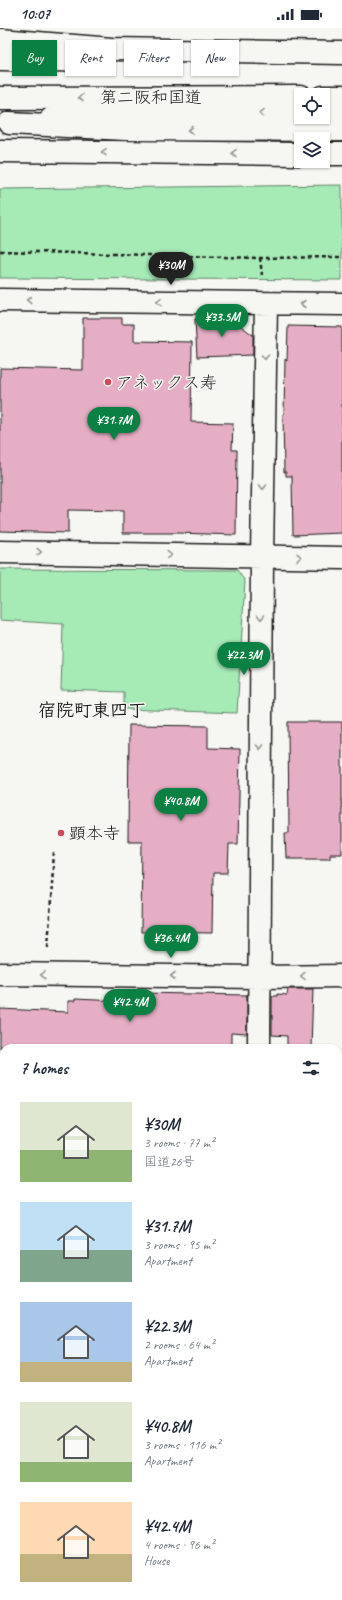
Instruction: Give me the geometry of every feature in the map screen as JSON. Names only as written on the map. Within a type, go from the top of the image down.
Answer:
[{"type":"main road","points":[[0,40],[112,49],[342,53]]},
{"type":"main road","name":"第二阪和国道","points":[[0,59],[342,64]]},
{"type":"main road","name":"第二阪和国道","points":[[0,98],[294,97]]},
{"type":"main road","points":[[330,97],[342,97]]},
{"type":"main road","points":[[4,123],[136,110],[294,114]]},
{"type":"main road","points":[[330,115],[342,116]]},
{"type":"main road","points":[[4,123],[125,129],[342,130]]},
{"type":"main road","points":[[0,151],[294,154]]},
{"type":"main road","points":[[330,154],[342,154]]},
{"type":"main road","points":[[0,300],[342,304]]},
{"type":"main road","points":[[259,1044],[262,557],[266,304]]},
{"type":"main road","points":[[0,552],[342,558]]},
{"type":"main road","points":[[0,974],[46,976],[342,976]]},
{"type":"path","points":[[0,251],[260,258],[342,256]]},
{"type":"path","points":[[46,976],[54,852]]},
{"type":"green space","points":[[342,185],[342,280],[0,278],[0,189]]},
{"type":"green space","points":[[0,569],[237,570],[245,581],[237,713],[124,709],[124,692],[61,690],[63,624],[0,620]]},
{"type":"building","points":[[83,318],[122,318],[122,324],[134,324],[134,341],[192,342],[191,422],[233,423],[232,450],[237,450],[236,535],[123,533],[123,511],[68,510],[68,533],[0,531],[0,368],[83,370]]},
{"type":"building","points":[[230,318],[253,335],[253,355],[197,357],[195,319]]},
{"type":"building","points":[[288,326],[342,327],[342,533],[293,535],[292,476],[286,476],[286,472],[284,472],[283,414]]},
{"type":"building","points":[[288,722],[342,722],[342,854],[330,854],[330,858],[286,858],[285,833],[289,833]]},
{"type":"building","points":[[129,725],[208,726],[208,748],[240,749],[238,844],[229,844],[228,873],[213,873],[212,933],[141,932],[142,841],[128,841]]},
{"type":"building","points":[[288,989],[313,989],[311,1044],[287,1044],[287,1036],[272,1035],[272,996],[277,996],[277,994],[287,995]]},
{"type":"building","points":[[140,993],[247,995],[247,1034],[231,1033],[231,1044],[0,1044],[0,1009],[68,1012],[68,1001],[75,1001],[75,999],[140,1002]]},
{"type":"place","name":"アネックス寿","points":[[108,382]]},
{"type":"place","name":"顕本寺","points":[[61,833]]},
{"type":"district","name":"宿院町東四丁","points":[[92,710]]}]
